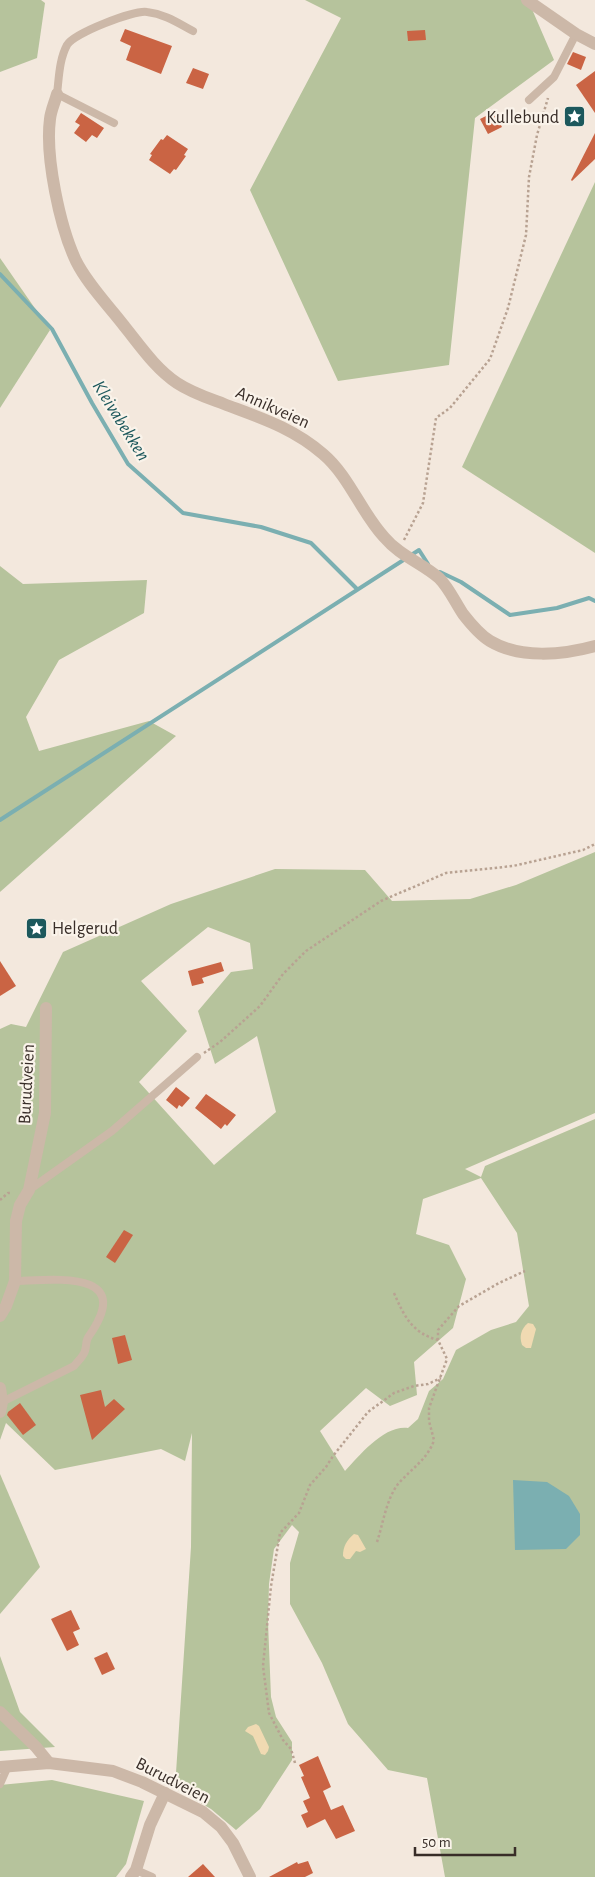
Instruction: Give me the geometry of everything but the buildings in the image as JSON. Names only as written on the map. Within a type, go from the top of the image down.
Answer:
[{"type":"street","points":[[527,0],[576,34],[595,44]]},
{"type":"street","name":"Annikveien","points":[[57,94],[50,118],[51,166],[66,234],[77,262],[92,285],[155,364],[176,383],[195,393],[276,423],[311,443],[340,472],[384,538],[398,551],[440,579],[463,614],[490,641],[512,650],[544,654],[574,652],[595,646]]},
{"type":"street","name":"Burudveien","points":[[0,1316],[6,1306],[15,1281],[16,1221],[20,1205],[29,1190],[45,1113],[46,1008]]},
{"type":"street","points":[[0,1388],[1,1407]]},
{"type":"street","points":[[0,1712],[36,1747],[49,1763]]},
{"type":"street","name":"Burudveien","points":[[4,1767],[49,1763],[113,1771],[165,1793],[202,1812],[221,1828],[233,1842],[250,1877]]},
{"type":"street","points":[[133,1873],[150,1825],[165,1793]]},
{"type":"lane","points":[[114,123],[57,94],[62,55],[68,43],[78,35],[101,25],[145,12],[166,16],[193,31]]},
{"type":"lane","points":[[529,100],[554,77],[576,34]]},
{"type":"lane","name":"Burudveien","points":[[29,1190],[112,1130],[197,1057]]},
{"type":"lane","points":[[1,1407],[74,1366],[82,1358],[86,1339],[98,1323],[103,1308],[101,1295],[97,1289],[88,1283],[68,1280],[15,1281]]},
{"type":"lane","points":[[0,1784],[4,1767]]},
{"type":"lane","points":[[133,1873],[152,1877]]},
{"type":"path","points":[[398,551],[423,503],[436,418],[450,408],[490,359],[508,308],[526,235],[529,177],[536,135],[554,77]]},
{"type":"path","points":[[197,1057],[220,1042],[260,1006],[284,974],[306,951],[381,900],[446,873],[513,866],[583,850],[595,844]]},
{"type":"path","points":[[377,1542],[391,1498],[398,1485],[426,1456],[434,1440],[429,1421],[429,1408],[441,1378],[446,1359],[438,1340],[438,1330],[459,1306],[524,1271]]},
{"type":"path","points":[[394,1293],[403,1314],[412,1326],[426,1337],[438,1340]]},
{"type":"path","points":[[295,1763],[291,1749],[283,1740],[269,1713],[263,1666],[271,1586],[280,1533],[299,1513],[310,1485],[368,1412],[394,1393],[414,1386],[428,1384],[441,1378]]},
{"type":"green space","points":[[0,0],[41,0],[45,3],[37,58],[0,72]]},
{"type":"green space","points":[[305,0],[528,0],[554,60],[475,118],[449,365],[338,381],[250,190],[341,18]]},
{"type":"green space","points":[[595,182],[595,553],[462,467]]},
{"type":"green space","points":[[0,258],[50,330],[0,408]]},
{"type":"green space","points":[[0,566],[23,584],[147,580],[144,613],[59,660],[26,717],[39,751],[149,721],[176,736],[0,892]]},
{"type":"green space","points":[[595,852],[595,1113],[465,1169],[481,1177],[485,1166],[595,1119],[595,1877],[445,1877],[427,1778],[388,1770],[348,1724],[322,1663],[290,1604],[290,1563],[299,1532],[292,1525],[274,1549],[269,1584],[268,1622],[271,1697],[276,1717],[292,1742],[292,1760],[260,1809],[236,1830],[211,1809],[175,1788],[191,1547],[192,1433],[185,1461],[161,1449],[55,1470],[6,1423],[0,1440],[0,1029],[11,1024],[26,1027],[63,952],[171,904],[275,869],[365,870],[392,901],[470,899],[516,885]],"holes":[[[208,927],[250,943],[253,969],[231,972],[198,1011],[215,1064],[257,1036],[276,1112],[214,1165],[139,1082],[187,1031],[141,981]],[[481,1178],[517,1233],[529,1306],[516,1322],[491,1330],[456,1350],[443,1379],[429,1391],[418,1419],[408,1428],[399,1428],[381,1436],[345,1471],[320,1431],[366,1388],[390,1406],[417,1395],[414,1362],[453,1328],[466,1279],[449,1245],[416,1234],[423,1199]]]},
{"type":"green space","points":[[0,1474],[40,1567],[0,1614]]},
{"type":"green space","points":[[0,1656],[20,1712],[55,1747],[0,1751]]},
{"type":"green space","points":[[52,1780],[144,1801],[126,1864],[116,1877],[0,1877],[0,1785]]},
{"type":"sand","points":[[528,1323],[533,1324],[536,1329],[531,1348],[526,1348],[522,1345],[521,1339],[522,1330]]},
{"type":"sand","points":[[354,1534],[358,1535],[366,1549],[360,1552],[356,1551],[350,1559],[346,1559],[343,1556],[343,1552],[347,1541]]},
{"type":"sand","points":[[256,1724],[259,1726],[269,1747],[265,1755],[261,1754],[253,1736],[245,1731],[248,1727]]},
{"type":"water","points":[[513,1480],[547,1482],[569,1496],[580,1514],[580,1535],[566,1549],[515,1550]]},
{"type":"waterway","name":"Kleivabekken","points":[[0,274],[52,329],[128,464],[183,513],[261,527],[311,543],[357,589]]},
{"type":"waterway","points":[[0,820],[419,550],[428,564]]},
{"type":"waterway","points":[[440,572],[461,582],[510,615],[557,608],[589,598],[595,601]]},
{"type":"place","name":"Kullebund","points":[[575,117]]},
{"type":"place","name":"Helgerud","points":[[36,928]]}]
